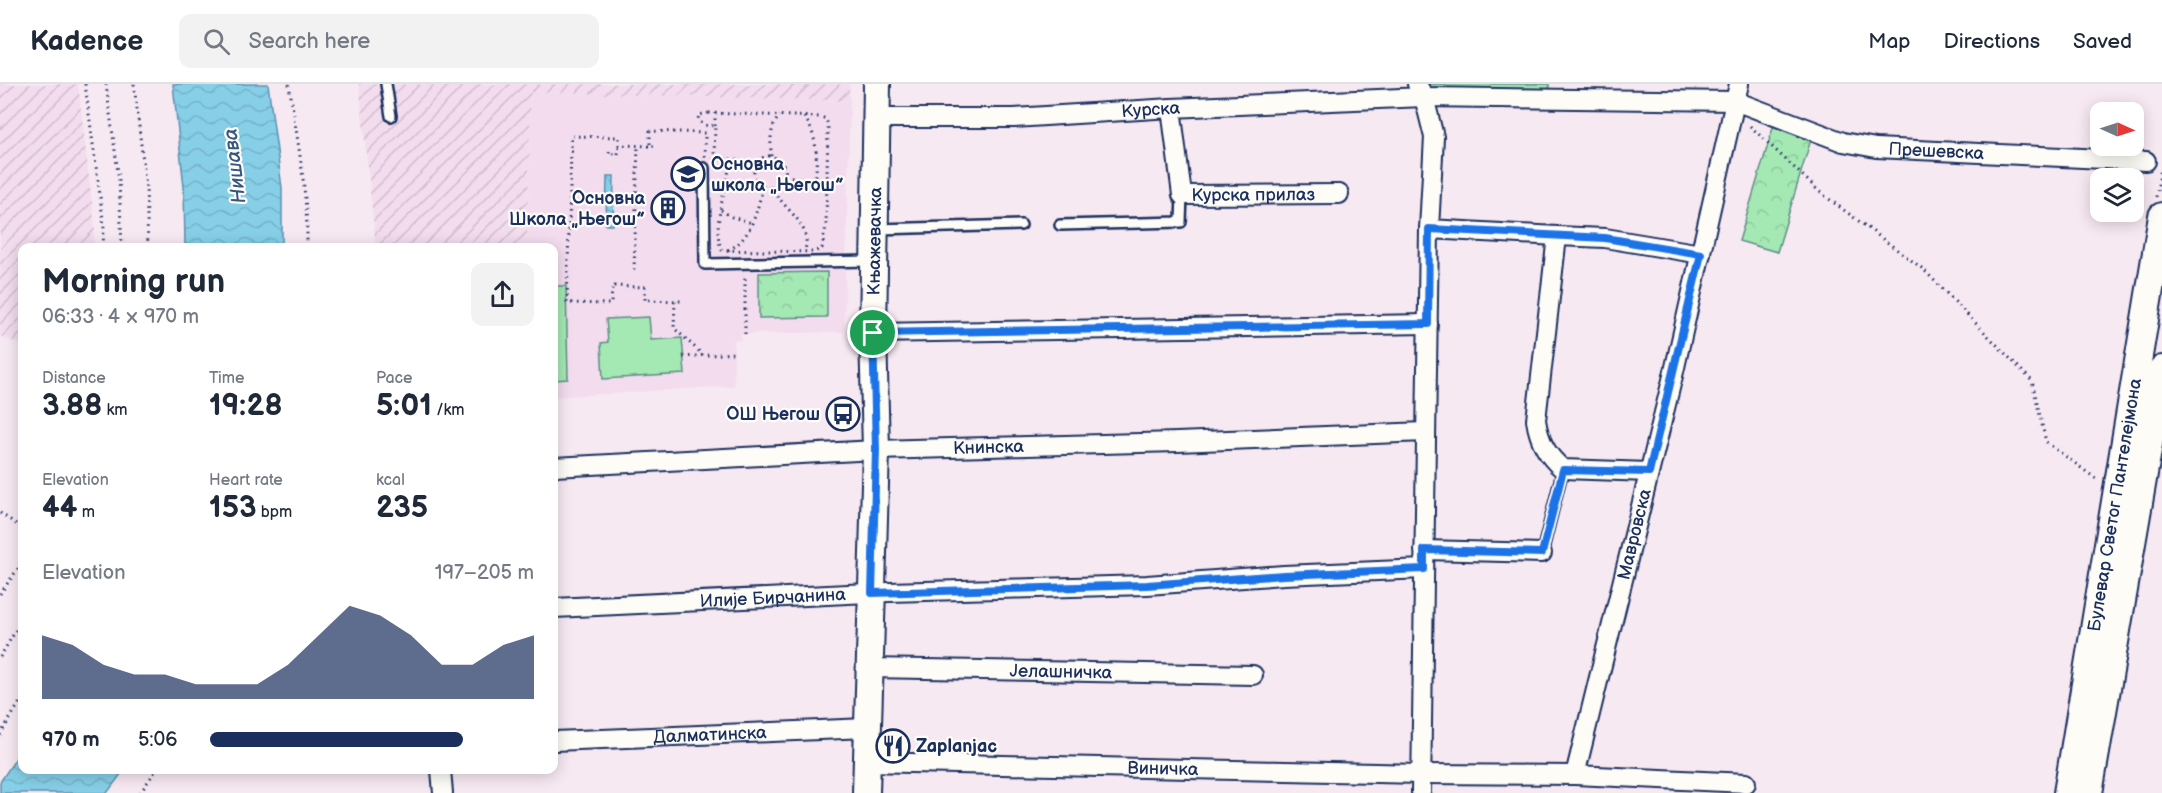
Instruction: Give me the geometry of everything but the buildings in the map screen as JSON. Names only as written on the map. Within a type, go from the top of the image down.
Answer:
[{"type":"main road","name":"Књажевачка","points":[[866,793],[876,450],[873,333],[877,84]]},
{"type":"main road","name":"Булевар Светог Пантелејмона","points":[[2067,793],[2162,216]]},
{"type":"main road","name":"Булевар Светог Пантелејмона","points":[[2089,793],[2162,369]]},
{"type":"street","name":"Курска","points":[[877,118],[1014,118],[1420,91],[1735,99]]},
{"type":"street","points":[[1420,91],[1434,137],[1429,229],[1421,793]]},
{"type":"street","name":"Прешевска","points":[[1735,99],[1843,142],[1868,147],[2146,161]]},
{"type":"street","name":"Мавровска","points":[[1575,776],[1701,254],[1735,99]]},
{"type":"street","name":"Курска прилаз","points":[[1171,108],[1182,195],[1339,194]]},
{"type":"street","points":[[1429,229],[1605,238],[1701,254]]},
{"type":"street","points":[[1557,236],[1536,420],[1538,432],[1546,452],[1563,470],[1649,472]]},
{"type":"street","points":[[873,333],[1428,324]]},
{"type":"street","name":"Книнска","points":[[558,467],[876,450],[1177,442],[1425,432]]},
{"type":"street","points":[[1424,550],[1542,553]]},
{"type":"street","name":"Илије Бирчанина","points":[[558,608],[872,593],[1147,585],[1284,575],[1424,569]]},
{"type":"street","name":"Јелашничка","points":[[869,668],[1253,675]]},
{"type":"street","name":"Далматинска","points":[[558,741],[867,728]]},
{"type":"street","name":"Виничка","points":[[866,762],[1575,776],[1746,783]]},
{"type":"street","points":[[441,774],[443,793]]},
{"type":"lane","points":[[386,84],[391,116]]},
{"type":"lane","points":[[704,168],[705,264],[874,262]]},
{"type":"lane","points":[[1060,225],[1180,222],[1182,195]]},
{"type":"lane","points":[[874,229],[1021,225]]},
{"type":"lane","points":[[1542,553],[1563,470]]},
{"type":"path","points":[[85,84],[105,226],[103,243]]},
{"type":"path","points":[[106,84],[119,180],[122,243]]},
{"type":"path","points":[[134,84],[146,187],[148,243]]},
{"type":"path","points":[[289,84],[302,170],[307,243]]},
{"type":"path","points":[[1735,99],[1759,132],[1821,193],[1923,269],[2032,381],[2046,442],[2102,482]]},
{"type":"path","points":[[715,113],[714,159],[739,160],[755,166]]},
{"type":"path","points":[[715,126],[703,125],[698,119],[699,115],[715,113],[826,119],[828,125],[825,240],[822,248],[814,252],[722,250],[718,242],[730,159]]},
{"type":"path","points":[[771,156],[773,128],[780,116]]},
{"type":"path","points":[[804,117],[814,133],[816,145],[815,185]]},
{"type":"path","points":[[619,145],[652,146],[650,131],[705,133],[704,168]]},
{"type":"path","points":[[609,151],[609,154],[618,154],[619,137],[572,136],[567,303],[611,304],[612,286],[619,285],[645,287],[645,300],[681,301]]},
{"type":"path","points":[[634,270],[638,145]]},
{"type":"path","points":[[771,156],[784,165],[785,176],[780,184],[771,188],[763,187],[755,178],[755,166],[761,159],[771,156]]},
{"type":"path","points":[[785,176],[802,178],[815,185],[826,186]]},
{"type":"path","points":[[727,250],[739,244],[752,223],[763,187]]},
{"type":"path","points":[[771,188],[803,227],[807,243],[805,251]]},
{"type":"path","points":[[721,210],[732,217],[752,223]]},
{"type":"path","points":[[745,262],[745,334]]},
{"type":"path","points":[[675,300],[674,328],[703,355]]},
{"type":"path","points":[[683,357],[734,353]]},
{"type":"path","points":[[0,513],[18,525]]},
{"type":"path","points":[[0,594],[18,569]]},
{"type":"path","points":[[0,657],[18,628]]},
{"type":"path","points":[[0,735],[18,706]]},
{"type":"path","points":[[140,793],[153,774]]},
{"type":"shaded area","points":[[0,84],[78,84],[95,228],[93,243],[18,243],[18,343],[0,336]]},
{"type":"shaded area","points":[[359,84],[849,84],[850,101],[531,92],[527,243],[375,243]]},
{"type":"shaded area","name":"Основна школа „Његош”","points":[[531,92],[850,101],[844,332],[741,334],[741,340],[734,340],[734,386],[558,397],[558,243],[527,243]]},
{"type":"green space","points":[[1422,84],[1549,84],[1549,96],[1429,97]]},
{"type":"green space","points":[[1775,121],[1812,136],[1777,252],[1739,241]]},
{"type":"green space","points":[[827,272],[827,317],[759,318],[759,273]]},
{"type":"green space","points":[[558,286],[566,286],[568,379],[558,380]]},
{"type":"green space","points":[[649,317],[651,340],[682,338],[685,374],[603,379],[601,343],[608,342],[606,319]]},
{"type":"water","name":"Нишава","points":[[173,84],[268,84],[282,188],[282,243],[185,243],[184,187]]},
{"type":"water","points":[[607,176],[614,176],[613,225],[606,225]]},
{"type":"water","points":[[18,755],[18,774],[121,774],[107,793],[0,793],[0,782]]},
{"type":"place","name":"Основна школа „Његош”","points":[[688,174]]},
{"type":"place","name":"Основна Школа „Његош”","points":[[668,208]]},
{"type":"place","name":"ОШ Његош","points":[[843,414]]},
{"type":"place","name":"Zaplanjac","points":[[893,746]]},
{"type":"route","points":[[1429,229],[1605,238],[1701,254],[1649,472],[1563,470],[1542,553],[1424,550],[1424,569],[1284,575],[1147,585],[872,593],[876,450],[873,333],[1428,324],[1429,229]]}]
